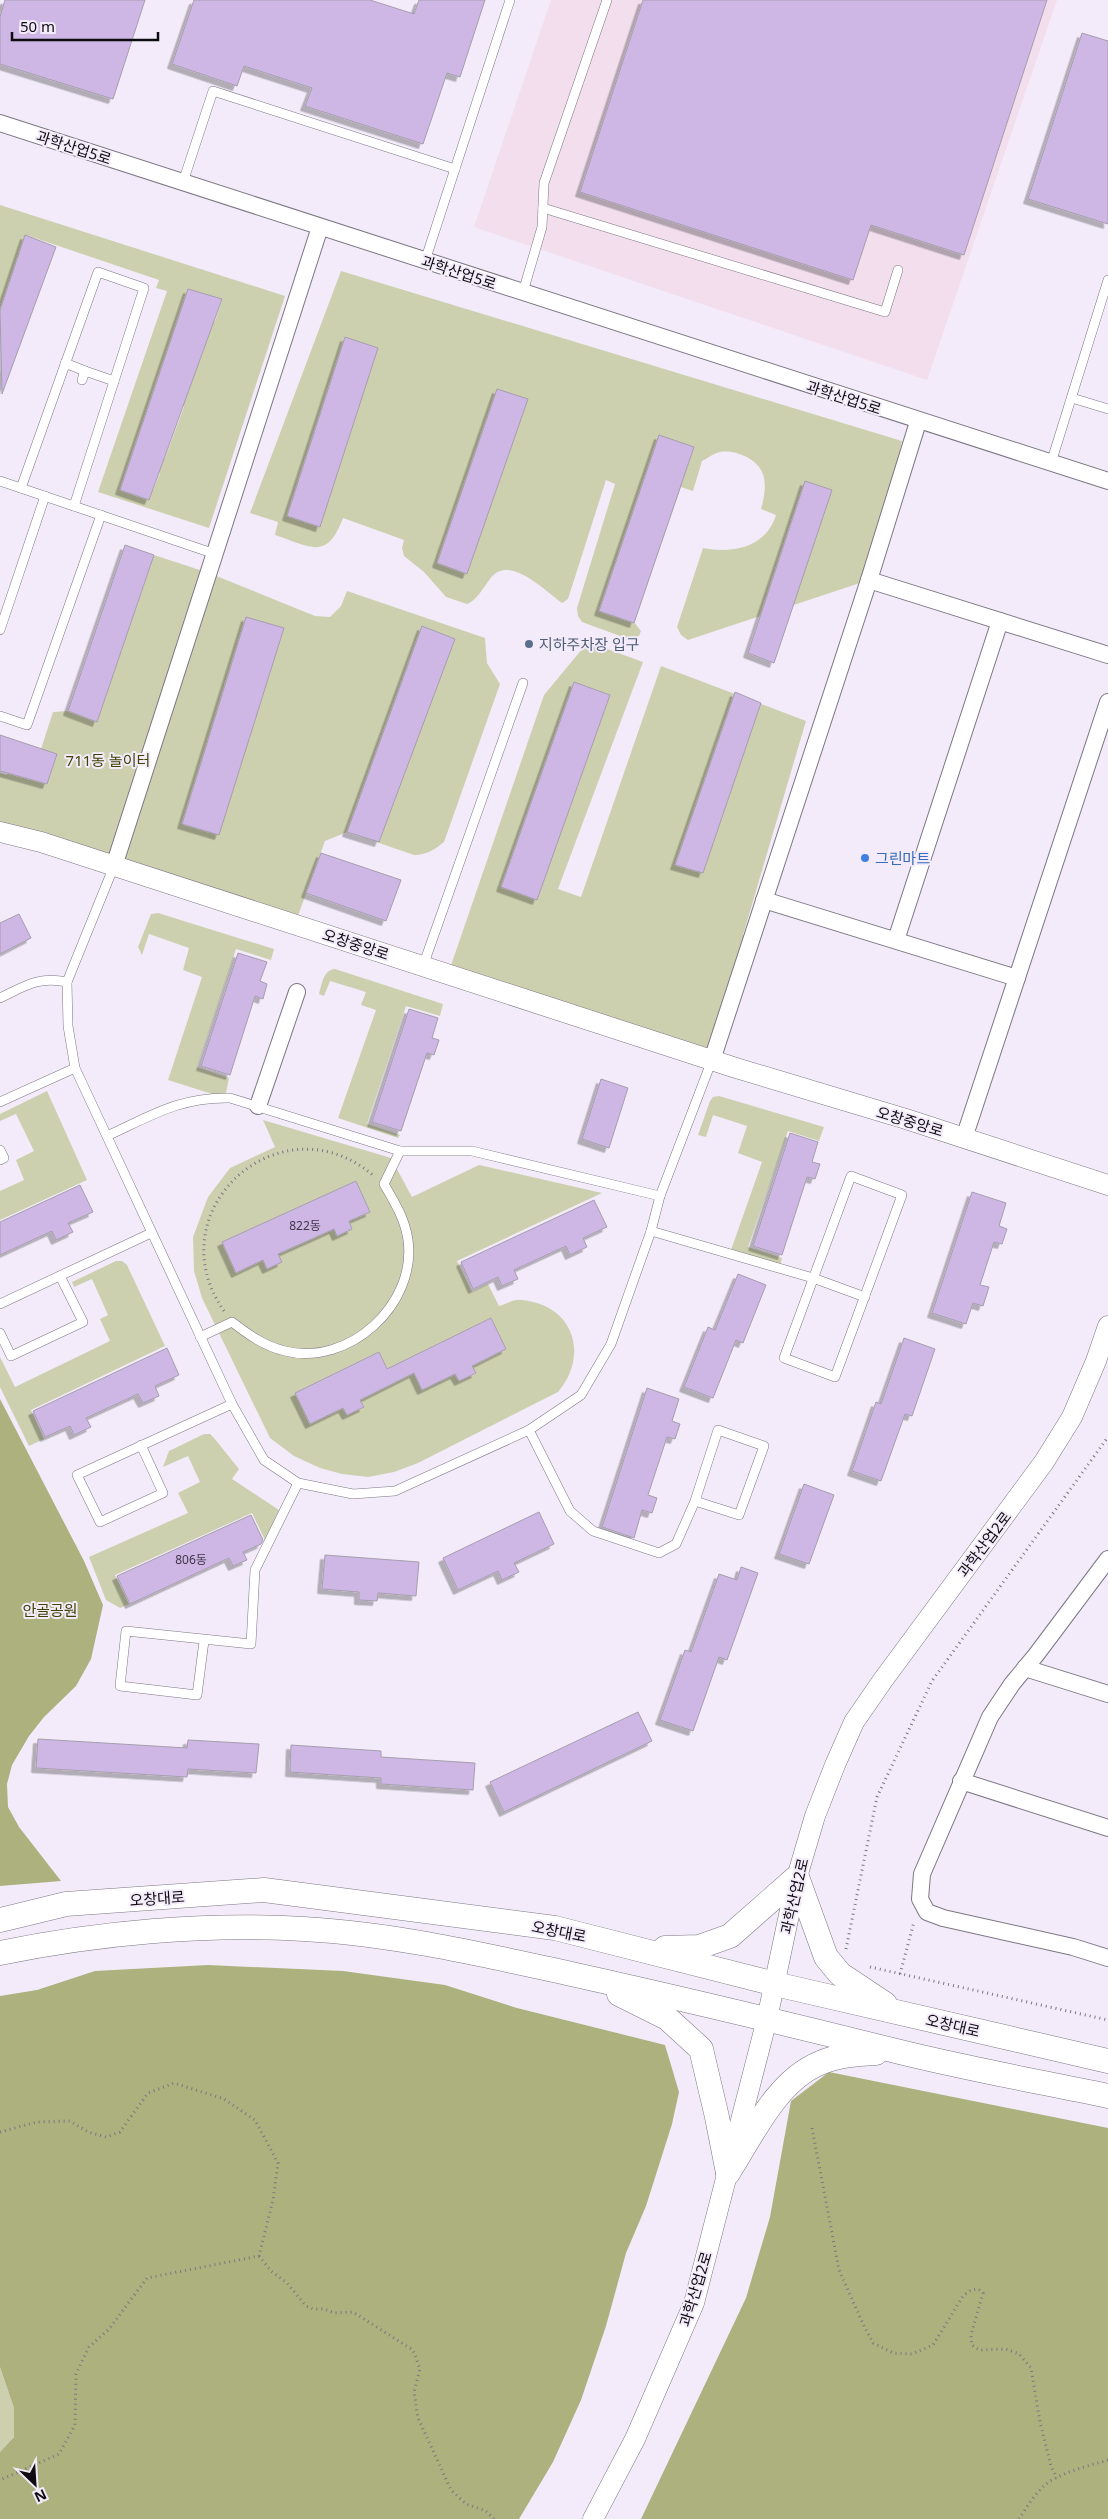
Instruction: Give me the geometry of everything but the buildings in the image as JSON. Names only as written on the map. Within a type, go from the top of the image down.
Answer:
[{"type":"main road","points":[[633,1948],[699,1947],[730,1936],[797,1878],[826,1956],[840,1974],[897,2012]]},
{"type":"main road","name":"오창대로","points":[[0,1920],[66,1904],[264,1890],[555,1928],[775,1984],[1108,2061]]},
{"type":"main road","points":[[0,1953],[114,1935],[214,1928],[304,1929],[463,1950],[768,2019],[896,2052],[1108,2096]]},
{"type":"main road","points":[[587,1978],[667,2018],[701,2049],[728,2173]]},
{"type":"main road","points":[[728,2173],[775,2101],[794,2081],[819,2063],[849,2055],[896,2052]]},
{"type":"street","name":"과학산업5로","points":[[0,123],[918,422],[1108,481]]},
{"type":"street","points":[[114,866],[320,227]]},
{"type":"street","points":[[712,1060],[870,580],[918,422]]},
{"type":"street","points":[[870,580],[1108,655]]},
{"type":"street","points":[[896,940],[1000,621]]},
{"type":"street","points":[[964,1138],[1108,702]]},
{"type":"street","name":"오창중앙로","points":[[0,832],[41,842],[712,1060],[1108,1185]]},
{"type":"street","points":[[764,900],[1017,978]]},
{"type":"street","points":[[258,1106],[297,992]]},
{"type":"street","name":"과학산업2로","points":[[593,2519],[635,2439],[694,2303],[768,2019],[797,1878],[815,1816],[854,1722],[1044,1462],[1072,1417],[1096,1361],[1108,1326]]},
{"type":"street","points":[[1108,1559],[990,1717],[922,1874],[920,1899],[927,1912],[943,1918],[1073,1947],[1108,1958]]},
{"type":"street","points":[[1026,1668],[1108,1694]]},
{"type":"street","points":[[961,1781],[1108,1828]]},
{"type":"lane","points":[[425,261],[510,0]]},
{"type":"lane","points":[[523,292],[542,227],[544,182],[607,0]]},
{"type":"lane","points":[[183,182],[213,91],[455,169]]},
{"type":"lane","points":[[543,208],[885,312],[898,270]]},
{"type":"lane","points":[[21,488],[98,272],[144,288],[74,506]]},
{"type":"lane","points":[[1052,463],[1108,280]]},
{"type":"lane","points":[[66,363],[114,381]]},
{"type":"lane","points":[[82,380],[85,371]]},
{"type":"lane","points":[[1072,398],[1108,410]]},
{"type":"lane","points":[[0,481],[215,554]]},
{"type":"lane","points":[[0,630],[45,496]]},
{"type":"lane","points":[[0,716],[27,725],[101,515]]},
{"type":"lane","points":[[423,966],[523,682]]},
{"type":"lane","points":[[114,866],[66,982],[68,1026],[75,1068],[232,1404],[264,1460],[298,1483],[354,1494],[394,1491],[529,1430],[581,1395],[611,1344],[651,1231],[660,1196],[712,1060]]},
{"type":"lane","points":[[0,998],[32,983],[49,978],[66,982]]},
{"type":"lane","points":[[0,1102],[75,1068]]},
{"type":"lane","points":[[107,1136],[181,1102],[206,1097],[230,1098],[400,1150],[472,1150],[660,1196]]},
{"type":"lane","points":[[0,1150],[4,1158],[0,1160]]},
{"type":"lane","points":[[200,1337],[232,1322],[257,1341],[286,1352],[318,1353],[348,1344],[375,1326],[394,1302],[406,1273],[408,1242],[400,1211],[384,1184],[400,1150]]},
{"type":"lane","points":[[851,1176],[902,1195],[865,1297],[835,1377],[784,1358],[851,1176]]},
{"type":"lane","points":[[651,1231],[813,1278],[865,1297]]},
{"type":"lane","points":[[0,1304],[151,1233]]},
{"type":"lane","points":[[0,1333],[11,1356],[83,1322],[60,1276]]},
{"type":"lane","points":[[141,1445],[162,1493],[100,1522],[77,1475],[141,1445],[232,1404]]},
{"type":"lane","points":[[529,1430],[570,1511],[593,1531],[659,1553],[676,1544],[695,1501],[718,1430],[764,1446],[739,1516],[695,1501]]},
{"type":"lane","points":[[204,1641],[197,1695],[120,1686],[126,1631],[204,1641],[251,1644],[255,1570],[298,1483]]},
{"type":"path","points":[[232,1322],[213,1295],[204,1264],[205,1231],[216,1201],[237,1175],[264,1157],[296,1149],[329,1151],[359,1163],[384,1184]]},
{"type":"path","points":[[900,1974],[920,1899]]},
{"type":"path","points":[[0,2132],[36,2122],[70,2121],[88,2132],[106,2137],[120,2132],[148,2093],[174,2083],[224,2099],[255,2120],[278,2163],[271,2208],[259,2256]]},
{"type":"path","points":[[812,2128],[840,2270],[863,2324],[874,2343],[893,2353],[912,2354],[933,2346],[963,2296],[971,2290],[978,2289],[983,2293],[971,2335],[972,2345],[980,2350],[1006,2349],[1019,2354],[1031,2368],[1040,2422],[1051,2466],[1057,2478]]},
{"type":"path","points":[[0,2480],[59,2454],[75,2425],[76,2374],[89,2347],[109,2329],[147,2278],[259,2256]]},
{"type":"path","points":[[259,2256],[271,2270],[287,2283],[306,2306],[313,2309],[324,2308],[334,2313],[353,2312],[413,2350],[420,2369],[414,2392],[418,2418],[451,2490],[466,2504],[486,2511],[494,2519]]},
{"type":"path","points":[[1019,2519],[1035,2496],[1048,2482],[1108,2460]]},
{"type":"shaded area","points":[[551,0],[1057,0],[927,380],[474,227]]},
{"type":"green space","points":[[0,205],[285,296],[209,528],[98,492],[167,291],[156,288],[159,280],[26,235],[0,309]],"holes":[[[188,290],[222,300],[215,321],[208,319],[178,404],[184,407],[165,458],[158,456],[153,470],[160,473],[149,500],[120,490]]]},
{"type":"green space","points":[[341,271],[902,441],[869,580],[688,640],[681,635],[677,627],[703,548],[726,550],[747,546],[765,534],[776,515],[761,509],[765,482],[758,466],[747,457],[733,452],[716,453],[702,461],[693,491],[681,487],[634,622],[641,631],[639,636],[631,640],[582,622],[578,616],[577,608],[615,484],[606,480],[568,599],[562,603],[526,576],[506,570],[498,572],[490,579],[477,597],[467,604],[446,597],[424,572],[404,556],[402,548],[404,540],[343,518],[331,540],[324,545],[316,547],[275,535],[278,522],[250,513]]},
{"type":"green space","name":"711동 놀이터","points":[[154,555],[209,573],[315,616],[330,617],[341,606],[347,591],[485,638],[487,663],[500,684],[444,842],[430,852],[414,855],[347,832],[325,841],[295,924],[0,832],[0,773],[7,775],[8,770],[47,784],[57,754],[41,749],[53,712],[68,711],[97,721]]},
{"type":"green space","points":[[588,642],[643,662],[558,889],[581,897],[661,666],[806,721],[743,935],[751,939],[712,1060],[448,974],[544,695]]},
{"type":"green space","points":[[158,913],[274,949],[271,960],[236,949],[197,1067],[229,1078],[225,1098],[168,1080],[202,977],[183,970],[189,948],[149,934],[142,955],[138,947],[151,914]]},
{"type":"green space","points":[[335,969],[443,1004],[440,1016],[406,1006],[367,1124],[400,1135],[398,1138],[338,1118],[376,1010],[361,1005],[366,992],[330,981],[324,996],[319,994],[325,975]]},
{"type":"green space","points":[[47,1091],[87,1180],[0,1220],[0,1191],[24,1180],[16,1160],[34,1151],[16,1114],[0,1121],[0,1114]]},
{"type":"green space","points":[[719,1096],[824,1127],[819,1141],[788,1131],[748,1247],[782,1258],[780,1266],[731,1250],[762,1162],[738,1153],[747,1126],[713,1115],[706,1137],[698,1135],[710,1101],[713,1097]]},
{"type":"green space","points":[[263,1120],[391,1158],[412,1197],[479,1165],[602,1193],[457,1261],[472,1292],[488,1284],[499,1306],[518,1300],[539,1304],[553,1311],[564,1321],[571,1333],[574,1347],[573,1362],[568,1377],[558,1392],[418,1463],[394,1472],[368,1477],[342,1474],[320,1468],[294,1456],[270,1438],[202,1298],[194,1271],[193,1237],[208,1197],[230,1168],[275,1147]],"holes":[[[356,1181],[370,1212],[349,1221],[352,1229],[338,1236],[334,1229],[278,1254],[281,1262],[267,1269],[263,1260],[236,1272],[222,1242]],[[491,1318],[506,1349],[472,1366],[475,1374],[459,1381],[455,1374],[422,1390],[407,1359]],[[379,1352],[394,1383],[360,1400],[363,1407],[347,1415],[343,1408],[310,1424],[295,1393]]]},
{"type":"green space","points":[[116,1261],[122,1261],[127,1265],[165,1346],[31,1410],[44,1439],[29,1446],[0,1387],[0,1357],[15,1387],[110,1341],[100,1319],[108,1315],[92,1279],[74,1287],[72,1282]]},
{"type":"green space","name":"안골공원","points":[[0,1399],[84,1561],[103,1605],[91,1659],[76,1686],[44,1717],[29,1736],[12,1765],[7,1784],[8,1807],[19,1827],[61,1881],[0,1886]]},
{"type":"green space","points":[[204,1434],[210,1434],[214,1438],[239,1469],[232,1479],[279,1510],[265,1540],[252,1513],[115,1575],[129,1604],[120,1608],[106,1600],[89,1557],[188,1513],[178,1493],[200,1482],[188,1456],[163,1467],[169,1451]]},
{"type":"green space","points":[[208,1965],[343,1971],[445,1985],[517,2008],[665,2045],[679,2092],[672,2124],[646,2206],[626,2253],[606,2326],[581,2400],[553,2462],[519,2519],[0,2519],[0,2452],[14,2437],[14,2408],[0,2367],[0,1996],[37,1990],[95,1971]]},
{"type":"green space","points":[[829,2072],[1108,2128],[1108,2519],[641,2519],[746,2298],[770,2217],[791,2101]]},
{"type":"green space","points":[[0,2367],[14,2408],[14,2437],[0,2452]]},
{"type":"place","name":"지하주차장 입구","points":[[529,644]]},
{"type":"place","name":"그린마트","points":[[865,858]]}]
